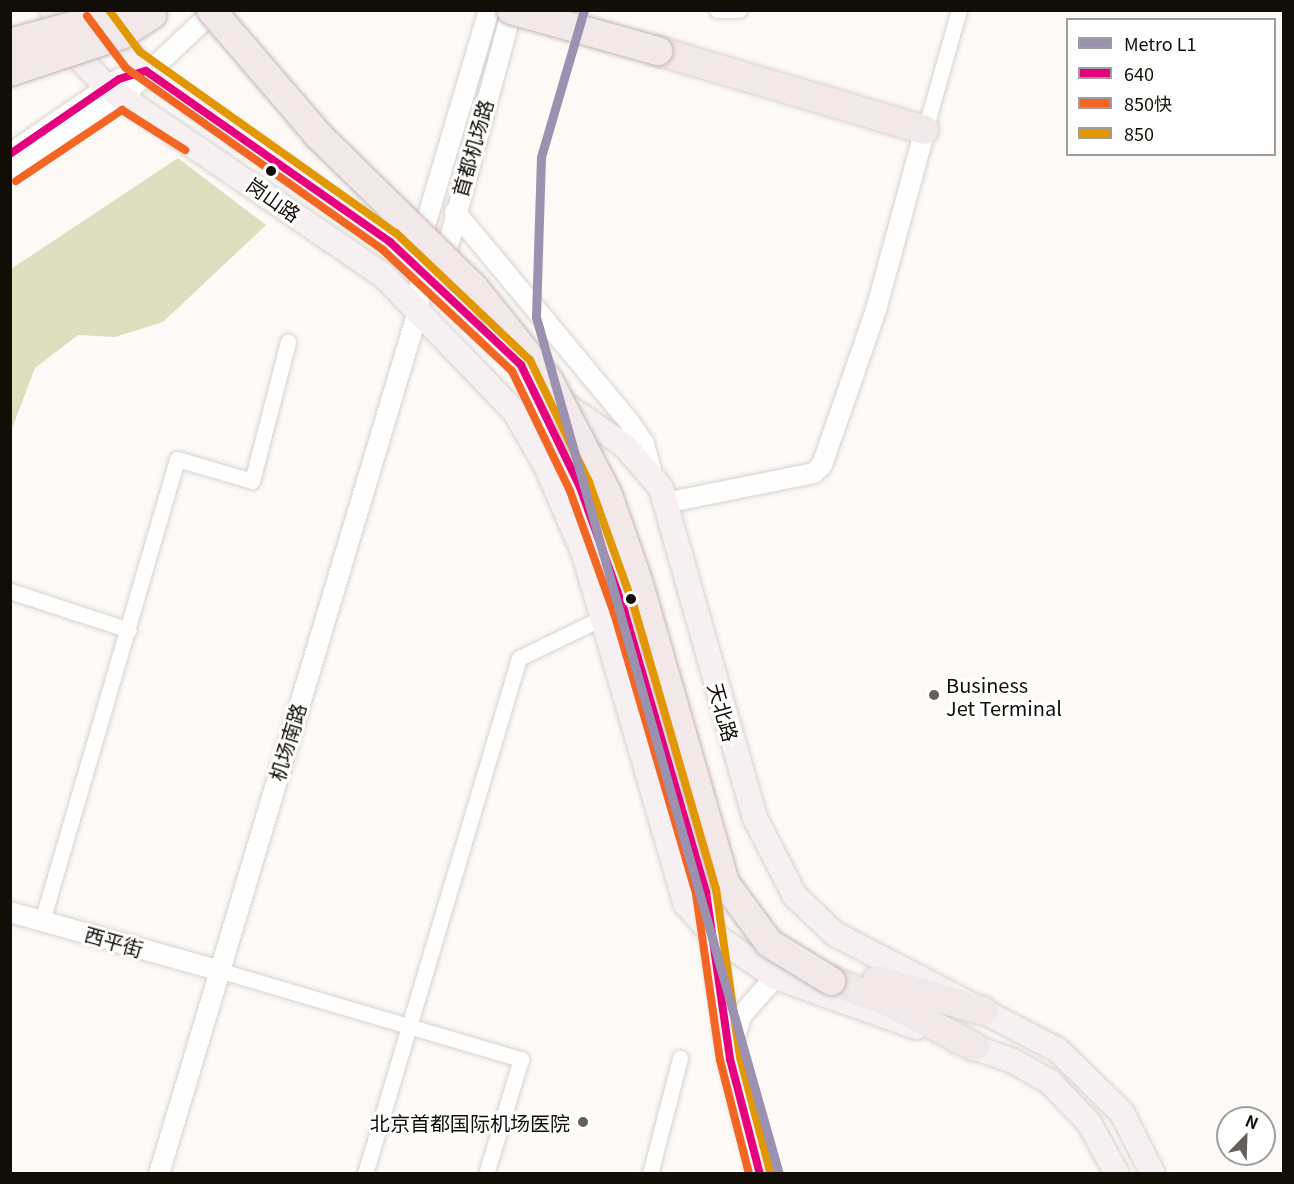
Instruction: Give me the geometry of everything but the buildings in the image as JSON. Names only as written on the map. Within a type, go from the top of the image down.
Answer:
[{"type":"highway","points":[[213,10],[318,135],[474,288],[549,381],[608,495],[634,570],[725,883],[769,943],[975,1047]]},
{"type":"highway","points":[[232,10],[323,115],[481,270],[564,371],[601,434],[642,532],[735,860],[779,927],[832,973],[984,1011]]},
{"type":"highway","points":[[512,10],[925,129]]},
{"type":"highway","points":[[10,43],[100,18],[158,13]]},
{"type":"highway","points":[[10,72],[121,35],[158,13]]},
{"type":"main road","points":[[52,10],[81,60],[115,92]]},
{"type":"main road","points":[[94,10],[119,47],[146,71]]},
{"type":"main road","name":"岗山路","points":[[146,71],[390,242],[438,286]]},
{"type":"main road","name":"岗山路","points":[[115,92],[383,275],[418,311]]},
{"type":"main road","name":"天北路","points":[[438,286],[521,365],[544,391],[620,441],[651,471],[664,503],[755,818],[785,881],[835,934],[1047,1042],[1096,1082],[1128,1122],[1153,1173]]},
{"type":"main road","points":[[418,311],[502,396],[530,436],[575,530],[606,616],[686,903],[710,932],[775,977],[1024,1066],[1066,1095],[1089,1123],[1117,1173]]},
{"type":"main road","name":"天北路","points":[[521,365],[580,487],[608,562],[706,892],[710,932]]},
{"type":"main road","points":[[710,932],[730,1059],[760,1173]]},
{"type":"street","points":[[10,172],[146,71],[213,10]]},
{"type":"street","name":"首都机场路","points":[[418,311],[425,226],[489,10]]},
{"type":"street","name":"首都机场路","points":[[438,286],[455,212],[512,10]]},
{"type":"street","points":[[717,10],[739,10]]},
{"type":"street","points":[[664,503],[814,473],[822,465],[876,310],[958,10]]},
{"type":"street","points":[[10,154],[115,92]]},
{"type":"street","points":[[455,212],[630,423],[644,444],[651,471]]},
{"type":"street","points":[[418,311],[438,286]]},
{"type":"street","name":"机场南路","points":[[159,1173],[218,970],[418,311]]},
{"type":"street","points":[[42,921],[129,630],[177,459],[252,481],[288,342]]},
{"type":"street","points":[[10,591],[129,630]]},
{"type":"street","points":[[365,1173],[411,1027],[519,658],[606,616]]},
{"type":"street","name":"西平街","points":[[10,912],[218,970]]},
{"type":"street","points":[[218,970],[521,1059],[486,1173]]},
{"type":"street","points":[[730,1059],[741,1016],[775,977]]},
{"type":"street","points":[[650,1173],[680,1058]]},
{"type":"green space","points":[[178,158],[266,225],[163,322],[115,337],[78,335],[35,368],[11,431],[11,269]]},
{"type":"metro line","name":"L1","points":[[584,10],[541,157],[536,317],[779,1174]]},
{"type":"transit line","name":"850","points":[[109,10],[140,52],[396,233],[530,360],[589,482],[634,607],[716,889],[740,1057],[770,1171]]},
{"type":"transit line","name":"850快","points":[[87,16],[126,68],[383,250],[512,371],[570,491],[614,613],[696,894],[720,1060],[749,1174]]},
{"type":"transit line","name":"640","points":[[10,154],[119,79],[146,71],[390,242],[521,365],[580,487],[624,610],[706,892],[730,1059],[760,1174]]},
{"type":"transit line","name":"850快","points":[[16,181],[122,110],[185,150]]},
{"type":"place","name":"Business Jet Terminal","points":[[934,695]]},
{"type":"place","name":"北京首都国际机场医院","points":[[583,1122]]}]
